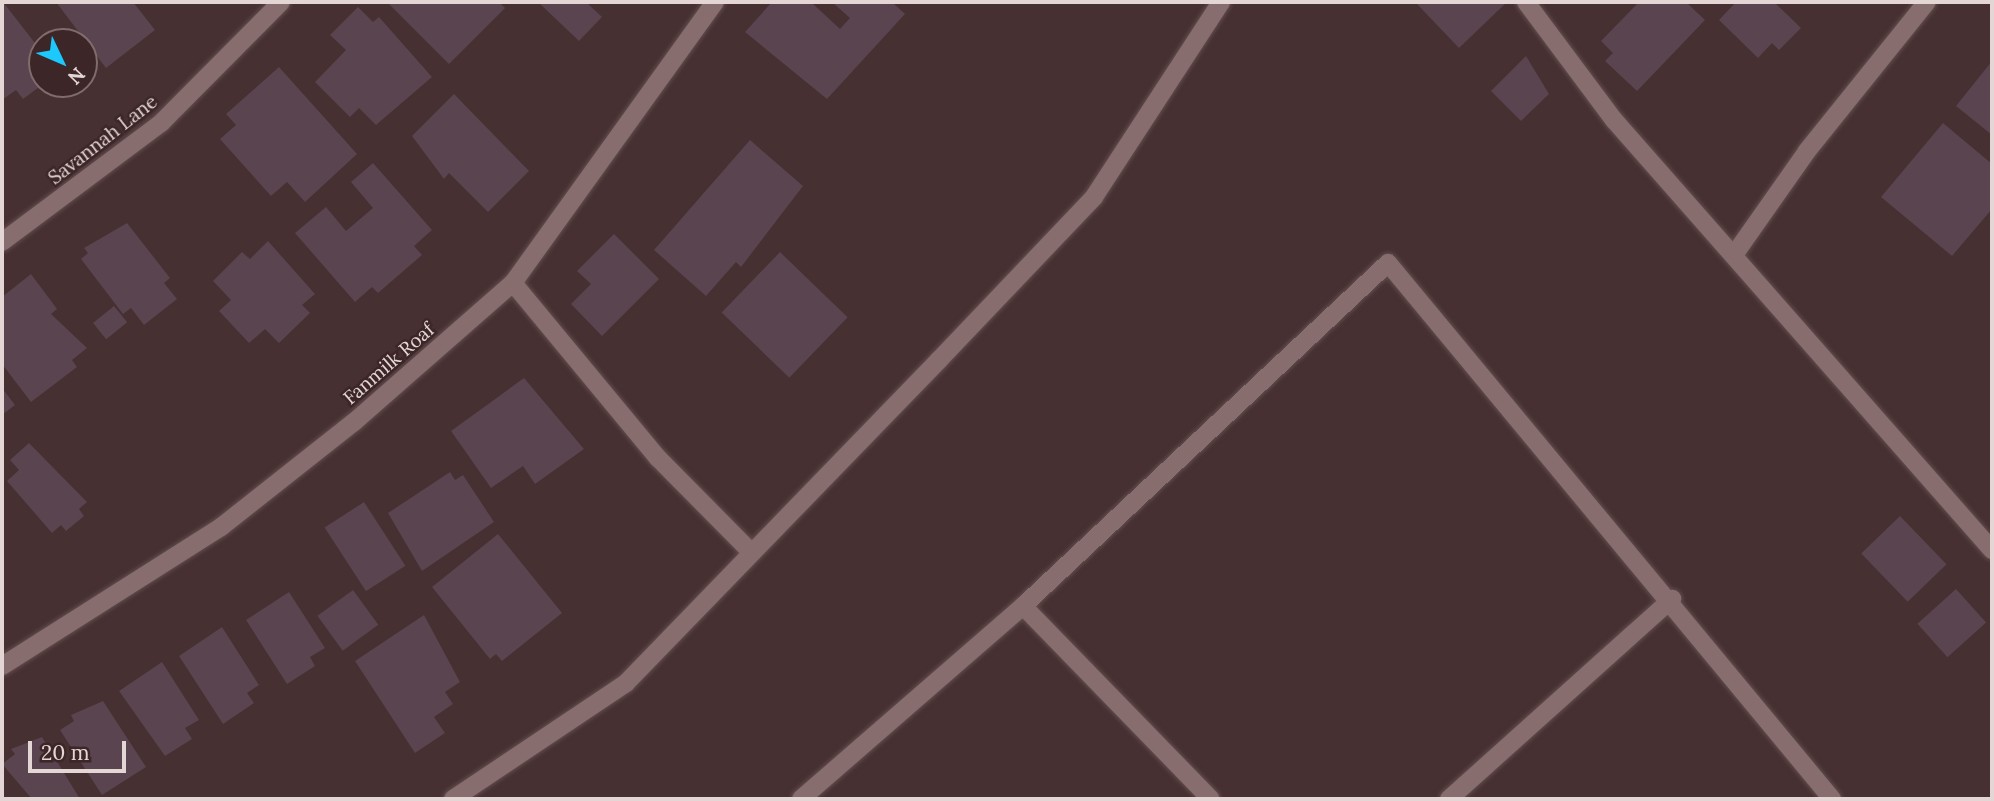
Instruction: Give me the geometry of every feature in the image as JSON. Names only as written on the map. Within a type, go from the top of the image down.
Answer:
[{"type":"street","name":"Savannah Lane","points":[[2,242],[162,123],[281,2]]},
{"type":"street","name":"Fanmilk Roaf","points":[[2,666],[220,527],[354,422],[513,283],[715,2]]},
{"type":"street","points":[[453,799],[626,683],[1094,197],[1220,2]]},
{"type":"street","points":[[1734,255],[1807,151],[1927,2]]},
{"type":"street","points":[[1534,4],[1614,120],[1992,550]]},
{"type":"street","points":[[801,799],[1023,606],[1388,263],[1672,599],[1832,799]]},
{"type":"street","points":[[513,283],[658,458],[751,552]]},
{"type":"street","points":[[1449,799],[1672,599]]},
{"type":"street","points":[[1023,606],[1211,799]]},
{"type":"building","points":[[3,2],[28,34],[28,95],[23,99],[16,90],[2,100]]},
{"type":"building","points":[[56,2],[133,2],[155,30],[106,68],[98,57],[98,28],[76,28]]},
{"type":"building","points":[[387,2],[499,2],[505,8],[449,64]]},
{"type":"building","points":[[538,2],[586,2],[602,17],[579,41]]},
{"type":"building","points":[[772,2],[811,2],[840,29],[850,18],[832,2],[892,2],[905,14],[827,99],[745,32]]},
{"type":"building","points":[[1417,2],[1507,2],[1459,48],[1416,3]]},
{"type":"building","points":[[1639,2],[1686,2],[1705,20],[1637,91],[1605,61],[1613,53],[1601,41]]},
{"type":"building","points":[[1736,2],[1774,2],[1801,28],[1779,50],[1772,43],[1758,58],[1719,20]]},
{"type":"building","points":[[358,7],[373,22],[379,17],[432,77],[376,125],[359,108],[350,117],[315,82],[346,50],[330,35]]},
{"type":"building","points":[[1526,56],[1549,94],[1521,121],[1491,91]]},
{"type":"building","points":[[1992,61],[1992,135],[1956,106]]},
{"type":"building","points":[[279,67],[357,154],[305,202],[287,182],[271,196],[220,139],[236,125],[226,114]]},
{"type":"building","points":[[454,94],[529,171],[488,212],[449,173],[444,179],[412,136]]},
{"type":"building","points":[[1943,123],[1992,164],[1992,209],[1952,256],[1881,197]]},
{"type":"building","points":[[750,140],[803,186],[741,267],[736,262],[706,296],[654,250]]},
{"type":"building","points":[[373,163],[432,230],[414,246],[422,255],[378,293],[372,287],[355,302],[295,233],[326,207],[346,231],[373,208],[351,182]]},
{"type":"building","points":[[127,223],[170,278],[164,283],[177,299],[144,325],[131,308],[123,314],[81,259],[88,253],[84,248]]},
{"type":"building","points":[[614,234],[659,279],[602,336],[571,304],[591,284],[577,271]]},
{"type":"building","points":[[268,241],[315,294],[302,305],[310,313],[279,343],[265,329],[249,343],[219,311],[231,300],[213,281],[242,252],[250,259]]},
{"type":"building","points":[[780,252],[848,317],[789,378],[722,312]]},
{"type":"building","points":[[31,274],[57,309],[51,314],[87,348],[72,360],[77,367],[31,402],[2,364],[2,297]]},
{"type":"building","points":[[114,306],[127,322],[106,339],[93,323]]},
{"type":"building","points":[[524,378],[584,449],[535,484],[523,466],[491,488],[451,431]]},
{"type":"building","points":[[2,388],[15,405],[2,415]]},
{"type":"building","points":[[29,443],[87,502],[79,509],[84,516],[66,531],[61,525],[52,533],[7,481],[19,470],[10,460]]},
{"type":"building","points":[[450,472],[455,480],[463,475],[494,522],[422,571],[388,513]]},
{"type":"building","points":[[364,502],[405,566],[366,591],[325,528]]},
{"type":"building","points":[[1900,516],[1947,564],[1908,602],[1861,554]]},
{"type":"building","points":[[498,534],[562,613],[502,661],[496,654],[490,659],[432,587]]},
{"type":"building","points":[[1956,589],[1986,622],[1947,657],[1917,624]]},
{"type":"building","points":[[353,590],[378,625],[343,651],[317,616]]},
{"type":"building","points":[[289,592],[325,648],[310,657],[315,666],[287,684],[246,620]]},
{"type":"building","points":[[424,615],[460,682],[445,692],[453,704],[434,717],[445,733],[415,753],[355,661]]},
{"type":"building","points":[[222,627],[259,685],[247,693],[254,703],[223,724],[179,656]]},
{"type":"building","points":[[162,662],[199,720],[185,728],[192,739],[165,756],[119,691]]},
{"type":"building","points":[[103,701],[146,767],[102,795],[60,730],[74,721],[71,715]]},
{"type":"building","points":[[42,737],[80,799],[32,799],[2,764],[15,754],[11,749]]}]
